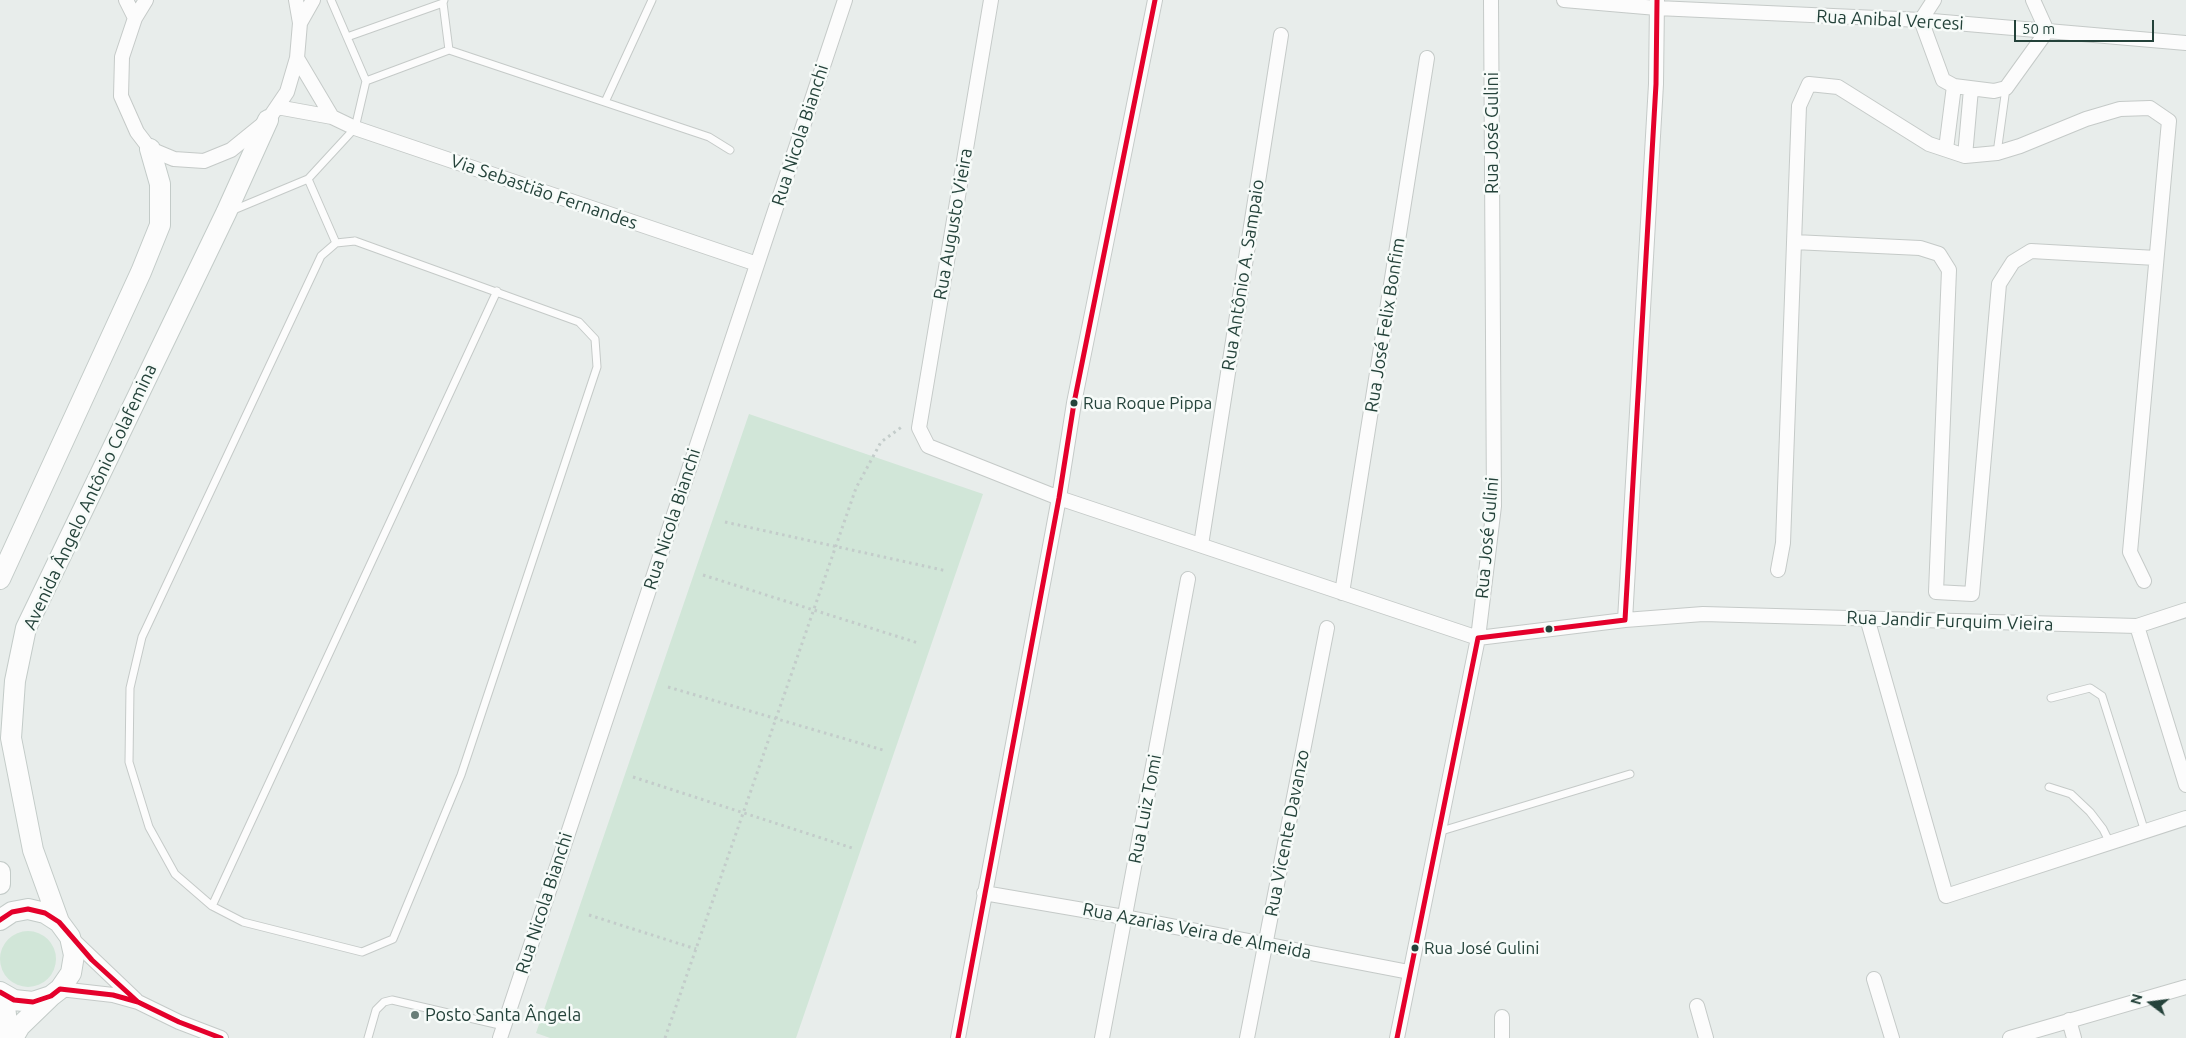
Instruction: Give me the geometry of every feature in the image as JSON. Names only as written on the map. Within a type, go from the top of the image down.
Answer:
[{"type":"street","points":[[126,0],[135,18]]},
{"type":"street","points":[[0,579],[141,272],[160,225],[160,184],[150,149],[136,132],[121,96],[122,57],[135,18],[146,0]]},
{"type":"street","points":[[150,149],[174,159],[204,161],[231,150],[273,114],[287,92],[297,58],[300,23],[296,0]]},
{"type":"street","points":[[300,23],[313,0]]},
{"type":"street","name":"Rua Nicola Bianchi","points":[[502,1032],[845,0]]},
{"type":"street","name":"Rua Augusto Vieira","points":[[928,446],[919,428],[991,0]]},
{"type":"street","points":[[958,1038],[1059,498],[1074,403],[1156,0]]},
{"type":"street","name":"Rua José Gulini","points":[[1397,1038],[1478,638],[1494,506],[1491,0]]},
{"type":"street","name":"Rua Anibal Vercesi","points":[[1564,0],[1921,20],[2047,32],[2186,42]]},
{"type":"street","points":[[1934,0],[1921,20],[1944,80],[1954,86],[1994,91],[2006,88],[2047,32],[2033,0]]},
{"type":"street","points":[[1625,620],[1656,84],[1657,4]]},
{"type":"street","name":"Rua Antônio A. Sampaio","points":[[1201,545],[1280,35]]},
{"type":"street","points":[[297,58],[332,118]]},
{"type":"street","name":"Rua José Felix Bonfim","points":[[1342,593],[1427,58]]},
{"type":"street","points":[[1778,570],[1783,543],[1799,106],[1809,84],[1838,87],[1929,144],[1965,156],[1997,153],[2120,109],[2150,108],[2169,121],[2130,552],[2144,581]]},
{"type":"street","points":[[1946,149],[1954,86]]},
{"type":"street","points":[[1965,156],[1972,89]]},
{"type":"street","name":"Via Sebastião Fernandes","points":[[273,114],[332,118],[355,128],[756,264]]},
{"type":"street","name":"Avenida Ângelo Antônio Colafemina","points":[[56,992],[71,974],[74,955],[33,850],[11,738],[15,681],[26,628],[273,114]]},
{"type":"street","points":[[1794,242],[1920,248],[1939,254],[1949,270],[1936,592],[1972,594],[1999,284],[2013,262],[2031,251],[2156,258]]},
{"type":"street","name":"Rua Jandir Furquim Vieira","points":[[928,446],[1059,498],[1478,638],[1625,620],[1703,614],[2137,626],[2186,610]]},
{"type":"street","name":"Rua Luiz Tomi","points":[[1102,1038],[1188,579]]},
{"type":"street","points":[[1867,618],[1946,896],[2186,818]]},
{"type":"street","points":[[2137,626],[2186,784]]},
{"type":"street","name":"Rua Vicente Davanzo","points":[[1247,1038],[1327,628]]},
{"type":"street","points":[[0,872],[0,884]]},
{"type":"street","name":"Rua Azarias Veira de Almeida","points":[[984,893],[1265,943],[1409,972]]},
{"type":"street","points":[[0,920],[12,912],[28,909],[45,913],[65,929],[138,1002]]},
{"type":"street","points":[[1874,979],[1892,1038]]},
{"type":"street","points":[[2010,1038],[2186,987]]},
{"type":"street","points":[[0,994],[14,1000],[33,1002],[56,992],[113,995],[138,1002],[179,1022],[221,1038]]},
{"type":"street","points":[[13,1038],[20,1026],[56,992]]},
{"type":"street","points":[[0,994],[5,1007],[9,1038]]},
{"type":"street","points":[[1697,1006],[1706,1038]]},
{"type":"street","points":[[1502,1016],[1502,1038]]},
{"type":"street","points":[[2068,1020],[2074,1038]]},
{"type":"lane","points":[[226,213],[308,179],[355,128],[366,81],[332,0]]},
{"type":"lane","points":[[605,102],[652,0]]},
{"type":"lane","points":[[347,37],[443,1],[449,50]]},
{"type":"lane","points":[[366,81],[449,50],[709,137],[730,150]]},
{"type":"lane","points":[[1997,153],[2006,88]]},
{"type":"lane","points":[[308,179],[336,243]]},
{"type":"lane","points":[[355,240],[497,292],[579,322],[594,339],[597,366],[461,775],[393,939],[362,952],[243,922],[212,906],[175,874],[150,827],[129,762],[130,688],[142,637],[321,256],[336,243],[355,240]]},
{"type":"lane","points":[[212,906],[497,292]]},
{"type":"lane","points":[[2051,698],[2090,688],[2102,696],[2145,832]]},
{"type":"lane","points":[[1438,832],[1630,774]]},
{"type":"lane","points":[[2049,787],[2071,794],[2090,812],[2103,829],[2110,843]]},
{"type":"lane","points":[[368,1038],[376,1010],[384,1002],[392,1000],[502,1032]]},
{"type":"path","points":[[665,1038],[856,488],[880,442],[921,414]]},
{"type":"path","points":[[725,522],[947,571]]},
{"type":"path","points":[[703,575],[918,643]]},
{"type":"path","points":[[668,687],[883,750]]},
{"type":"path","points":[[633,777],[852,848]]},
{"type":"path","points":[[588,915],[696,949]]},
{"type":"green space","points":[[749,414],[983,494],[796,1038],[550,1038],[536,1033]]},
{"type":"green space","points":[[23,931],[33,931],[48,939],[54,948],[56,959],[54,970],[48,979],[33,987],[23,987],[12,982],[5,975],[0,964],[0,954],[5,943],[12,936]]},
{"type":"transit line","points":[[958,1038],[1059,498],[1074,403],[1155,0]]},
{"type":"transit line","points":[[1397,1038],[1478,638],[1625,620],[1656,84],[1657,0]]},
{"type":"transit line","points":[[0,920],[12,912],[28,909],[45,913],[59,922],[92,960],[138,1002]]},
{"type":"transit line","points":[[0,992],[14,1000],[33,1002],[51,996],[60,989],[113,995],[138,1002],[179,1022],[221,1038]]},
{"type":"place","name":"Rua Roque Pippa","points":[[1074,403]]},
{"type":"place","name":"Rua José Gulini","points":[[1415,948]]},
{"type":"place","name":"Posto Santa Ângela","points":[[415,1015]]}]
